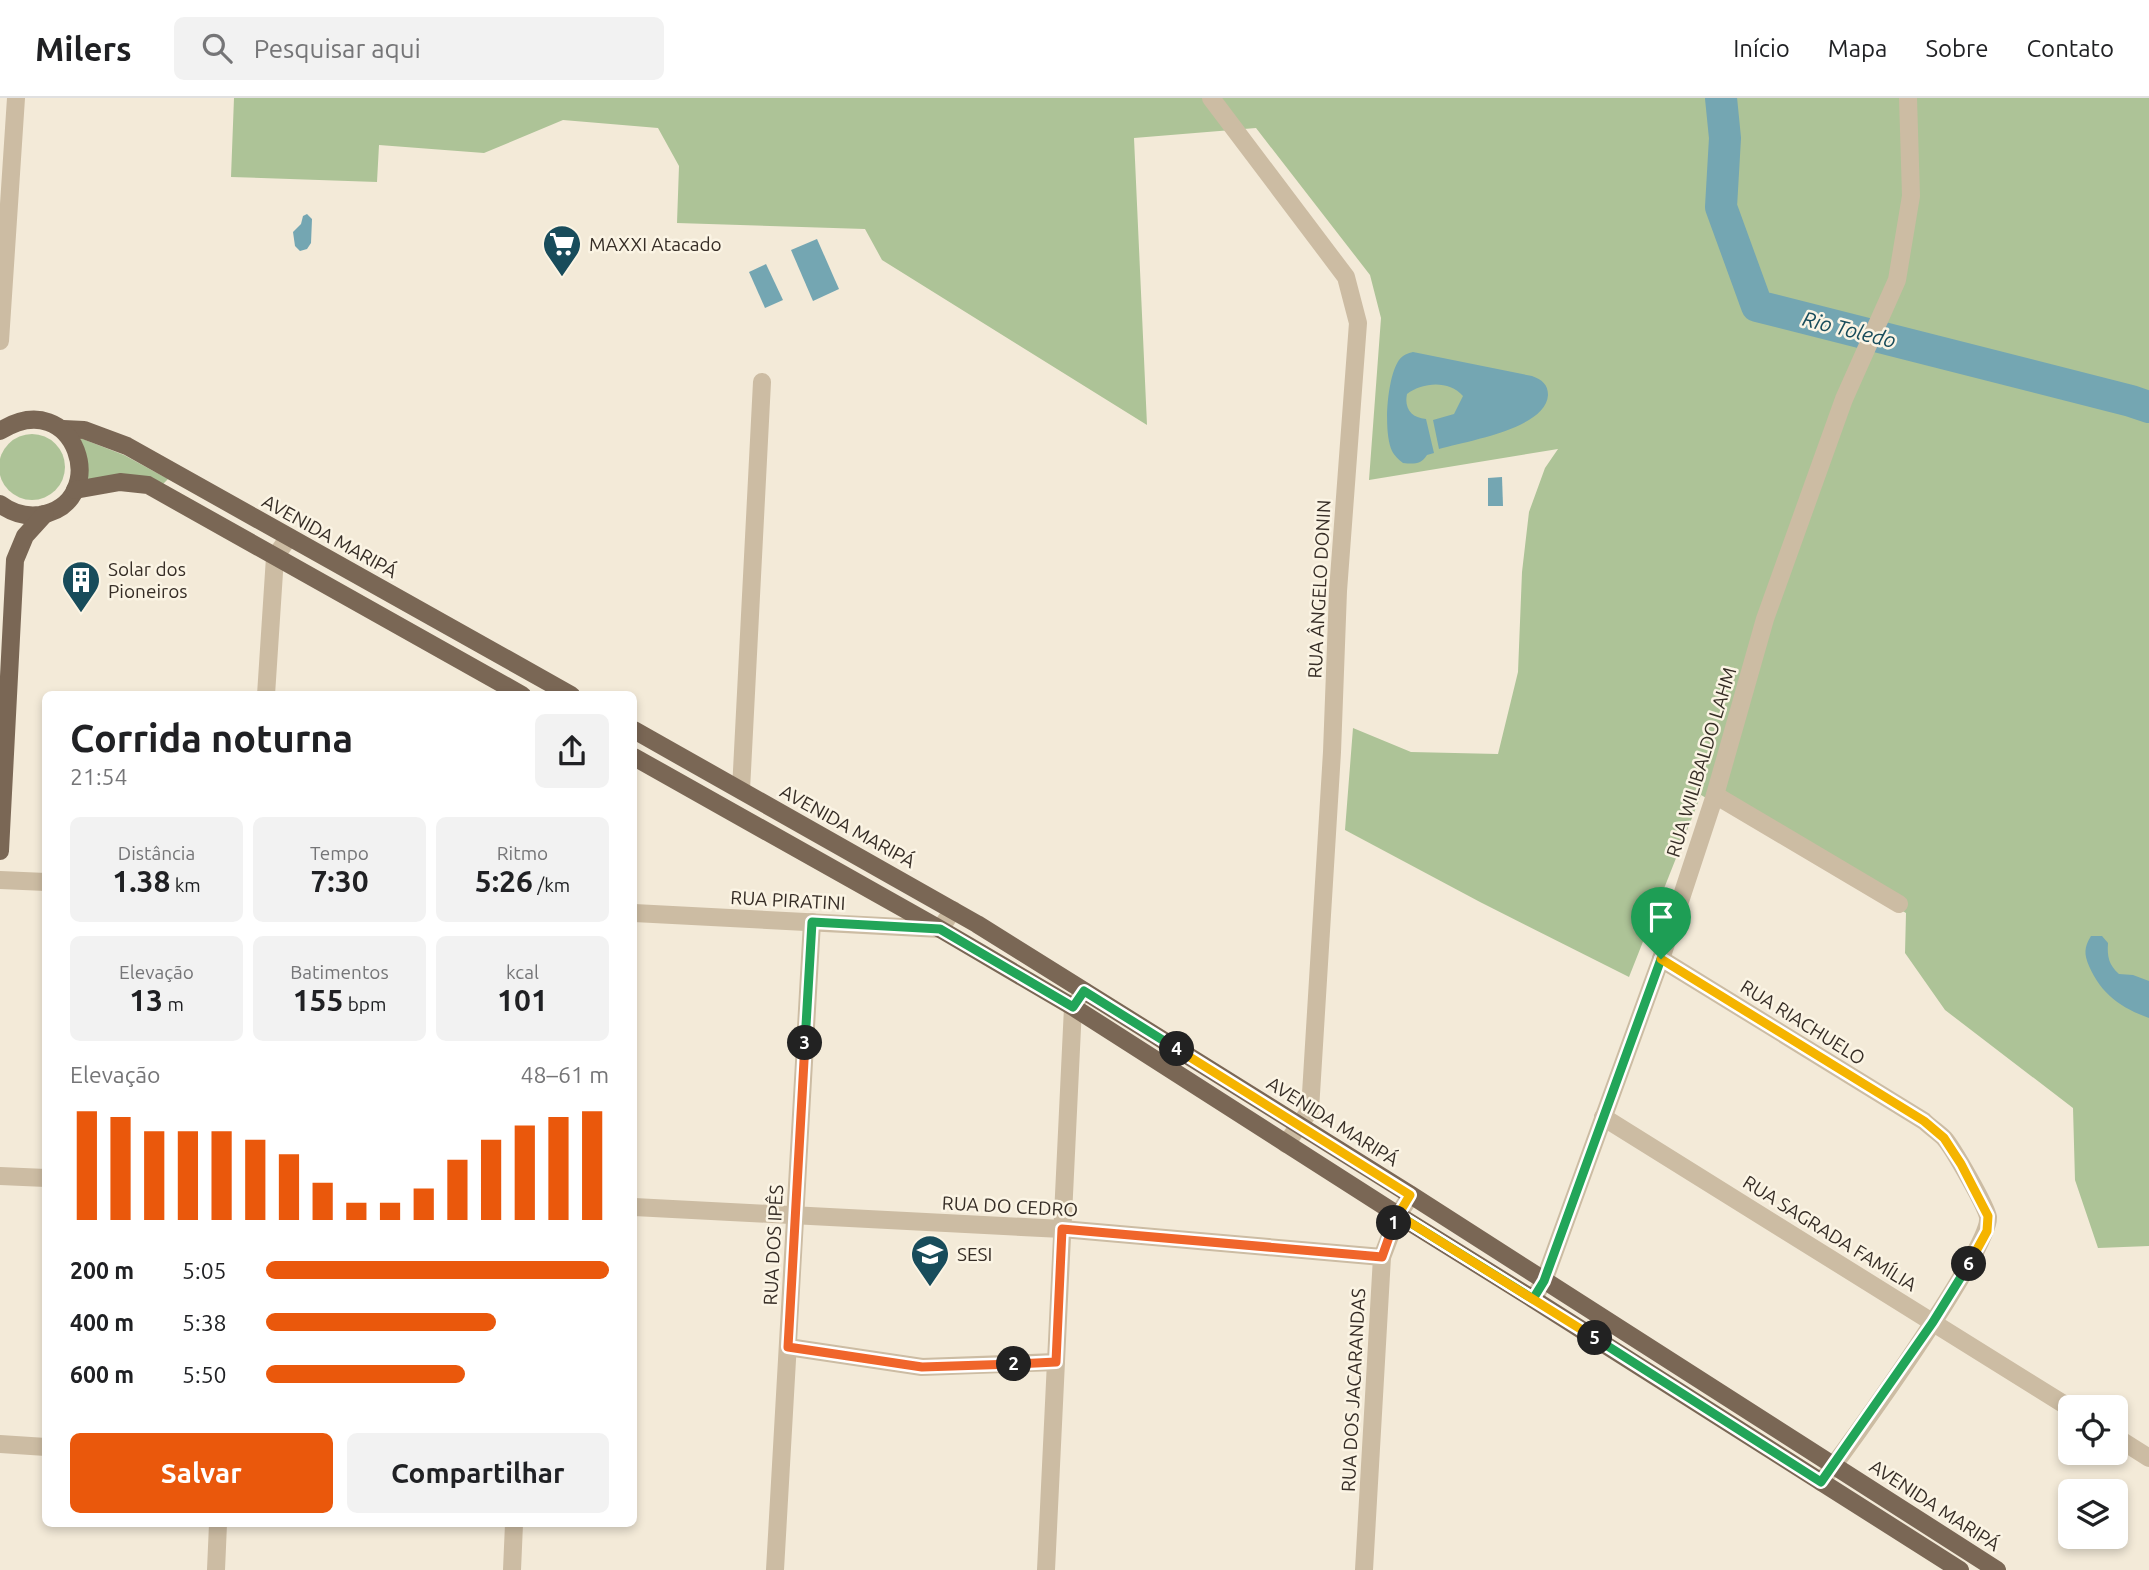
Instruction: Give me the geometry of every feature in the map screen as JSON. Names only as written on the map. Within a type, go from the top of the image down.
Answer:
[{"type":"main road","name":"AVENIDA MARIPÁ","points":[[5,424],[39,420],[63,429],[84,430],[127,446],[564,691]]},
{"type":"main road","points":[[0,850],[15,560],[25,536],[46,514],[67,501],[75,490],[80,474],[80,458],[74,442],[63,429]]},
{"type":"main road","points":[[75,490],[120,482],[148,485],[515,691]]},
{"type":"main road","points":[[0,504],[23,515],[46,514]]},
{"type":"main road","name":"AVENIDA MARIPÁ","points":[[637,732],[953,910],[1410,1195],[1997,1570]]},
{"type":"main road","points":[[637,759],[895,903],[1073,1007],[1960,1570]]},
{"type":"main road","points":[[895,903],[906,901],[911,896],[911,886]]},
{"type":"street","points":[[0,341],[16,98]]},
{"type":"street","name":"RUA ÂNGELO DONIN","points":[[1211,98],[1346,278],[1358,323],[1338,591],[1332,752],[1310,1110],[1286,1144]]},
{"type":"street","name":"RUA WILIBALDO LAHM","points":[[1533,1299],[1544,1281],[1661,959],[1715,795],[1766,619],[1844,399],[1897,280],[1911,195],[1909,98]]},
{"type":"street","points":[[741,790],[762,382]]},
{"type":"street","points":[[266,691],[275,557],[289,537]]},
{"type":"street","points":[[1715,795],[1899,904]]},
{"type":"street","points":[[0,880],[42,882]]},
{"type":"street","points":[[940,929],[953,910]]},
{"type":"street","name":"RUA PIRATINI","points":[[637,913],[940,929]]},
{"type":"street","name":"RUA DOS IPÊS","points":[[775,1570],[812,922]]},
{"type":"street","name":"RUA RIACHUELO","points":[[1661,959],[1924,1121],[1944,1138],[1988,1216],[1987,1231],[1933,1322]]},
{"type":"street","points":[[1046,1570],[1073,1007],[1084,991]]},
{"type":"street","name":"RUA SAGRADA FAMÍLIA","points":[[1603,1117],[2058,1400]]},
{"type":"street","points":[[0,1175],[42,1178]]},
{"type":"street","name":"RUA DOS JACARANDAS","points":[[1364,1570],[1382,1257],[1398,1215],[1410,1195]]},
{"type":"street","name":"RUA DO CEDRO","points":[[637,1207],[1062,1229],[1382,1257]]},
{"type":"street","points":[[1821,1482],[1933,1322]]},
{"type":"street","points":[[788,1347],[922,1367],[1056,1362]]},
{"type":"street","points":[[0,1444],[42,1447]]},
{"type":"street","points":[[2128,1445],[2149,1458]]},
{"type":"street","points":[[216,1570],[218,1527]]},
{"type":"street","points":[[512,1570],[514,1527]]},
{"type":"green space","points":[[234,98],[2149,98],[2149,1246],[2098,1248],[2075,1180],[2073,1108],[1945,1010],[1905,953],[1906,913],[1701,795],[1629,977],[1345,830],[1353,728],[1411,752],[1498,754],[1518,672],[1522,572],[1529,512],[1545,468],[1558,449],[1369,480],[1381,318],[1370,275],[1256,128],[1134,138],[1147,425],[882,260],[865,229],[677,223],[679,166],[658,128],[563,120],[484,153],[379,145],[377,182],[231,177]]},
{"type":"green space","points":[[32,434],[45,437],[55,444],[62,454],[65,467],[62,480],[55,490],[45,497],[32,500],[19,497],[9,490],[2,480],[-1,467],[2,454],[9,444],[19,437]]},
{"type":"green space","points":[[80,438],[124,455],[168,479],[163,484],[86,480],[86,454]]},
{"type":"water","points":[[307,214],[312,219],[311,243],[307,249],[300,251],[295,246],[293,232]]},
{"type":"water","points":[[817,239],[839,289],[813,301],[791,250]]},
{"type":"water","points":[[766,264],[783,300],[765,308],[749,272]]},
{"type":"water","points":[[1413,352],[1532,376],[1546,385],[1548,395],[1544,407],[1534,417],[1503,432],[1439,449],[1433,420],[1454,414],[1463,396],[1451,387],[1436,384],[1413,390],[1407,394],[1407,404],[1413,414],[1426,419],[1434,453],[1413,464],[1403,463],[1393,453],[1389,442],[1389,391],[1399,360]]},
{"type":"water","points":[[1502,477],[1503,506],[1488,506],[1488,478]]},
{"type":"water","points":[[2091,936],[2102,936],[2108,943],[2109,960],[2119,974],[2133,975],[2149,981],[2149,1018],[2121,1005],[2100,985],[2086,958],[2085,951]]},
{"type":"waterway","name":"Rio Toledo","points":[[1721,98],[1725,138],[1721,207],[1757,306],[2149,407]]},
{"type":"place","name":"MAXXI Atacado","points":[[562,278]]},
{"type":"place","name":"Solar dos Pioneiros","points":[[81,614]]},
{"type":"place","name":"SESI","points":[[930,1288]]},
{"type":"route","points":[[1661,959],[1544,1281],[1533,1299],[1398,1215],[1382,1257],[1062,1229],[1056,1362],[922,1367],[788,1347],[812,922],[940,929],[1073,1007],[1084,991],[1410,1195],[1398,1215],[1821,1482],[1933,1322],[1987,1231],[1988,1216],[1944,1138],[1924,1121],[1661,959]]}]
